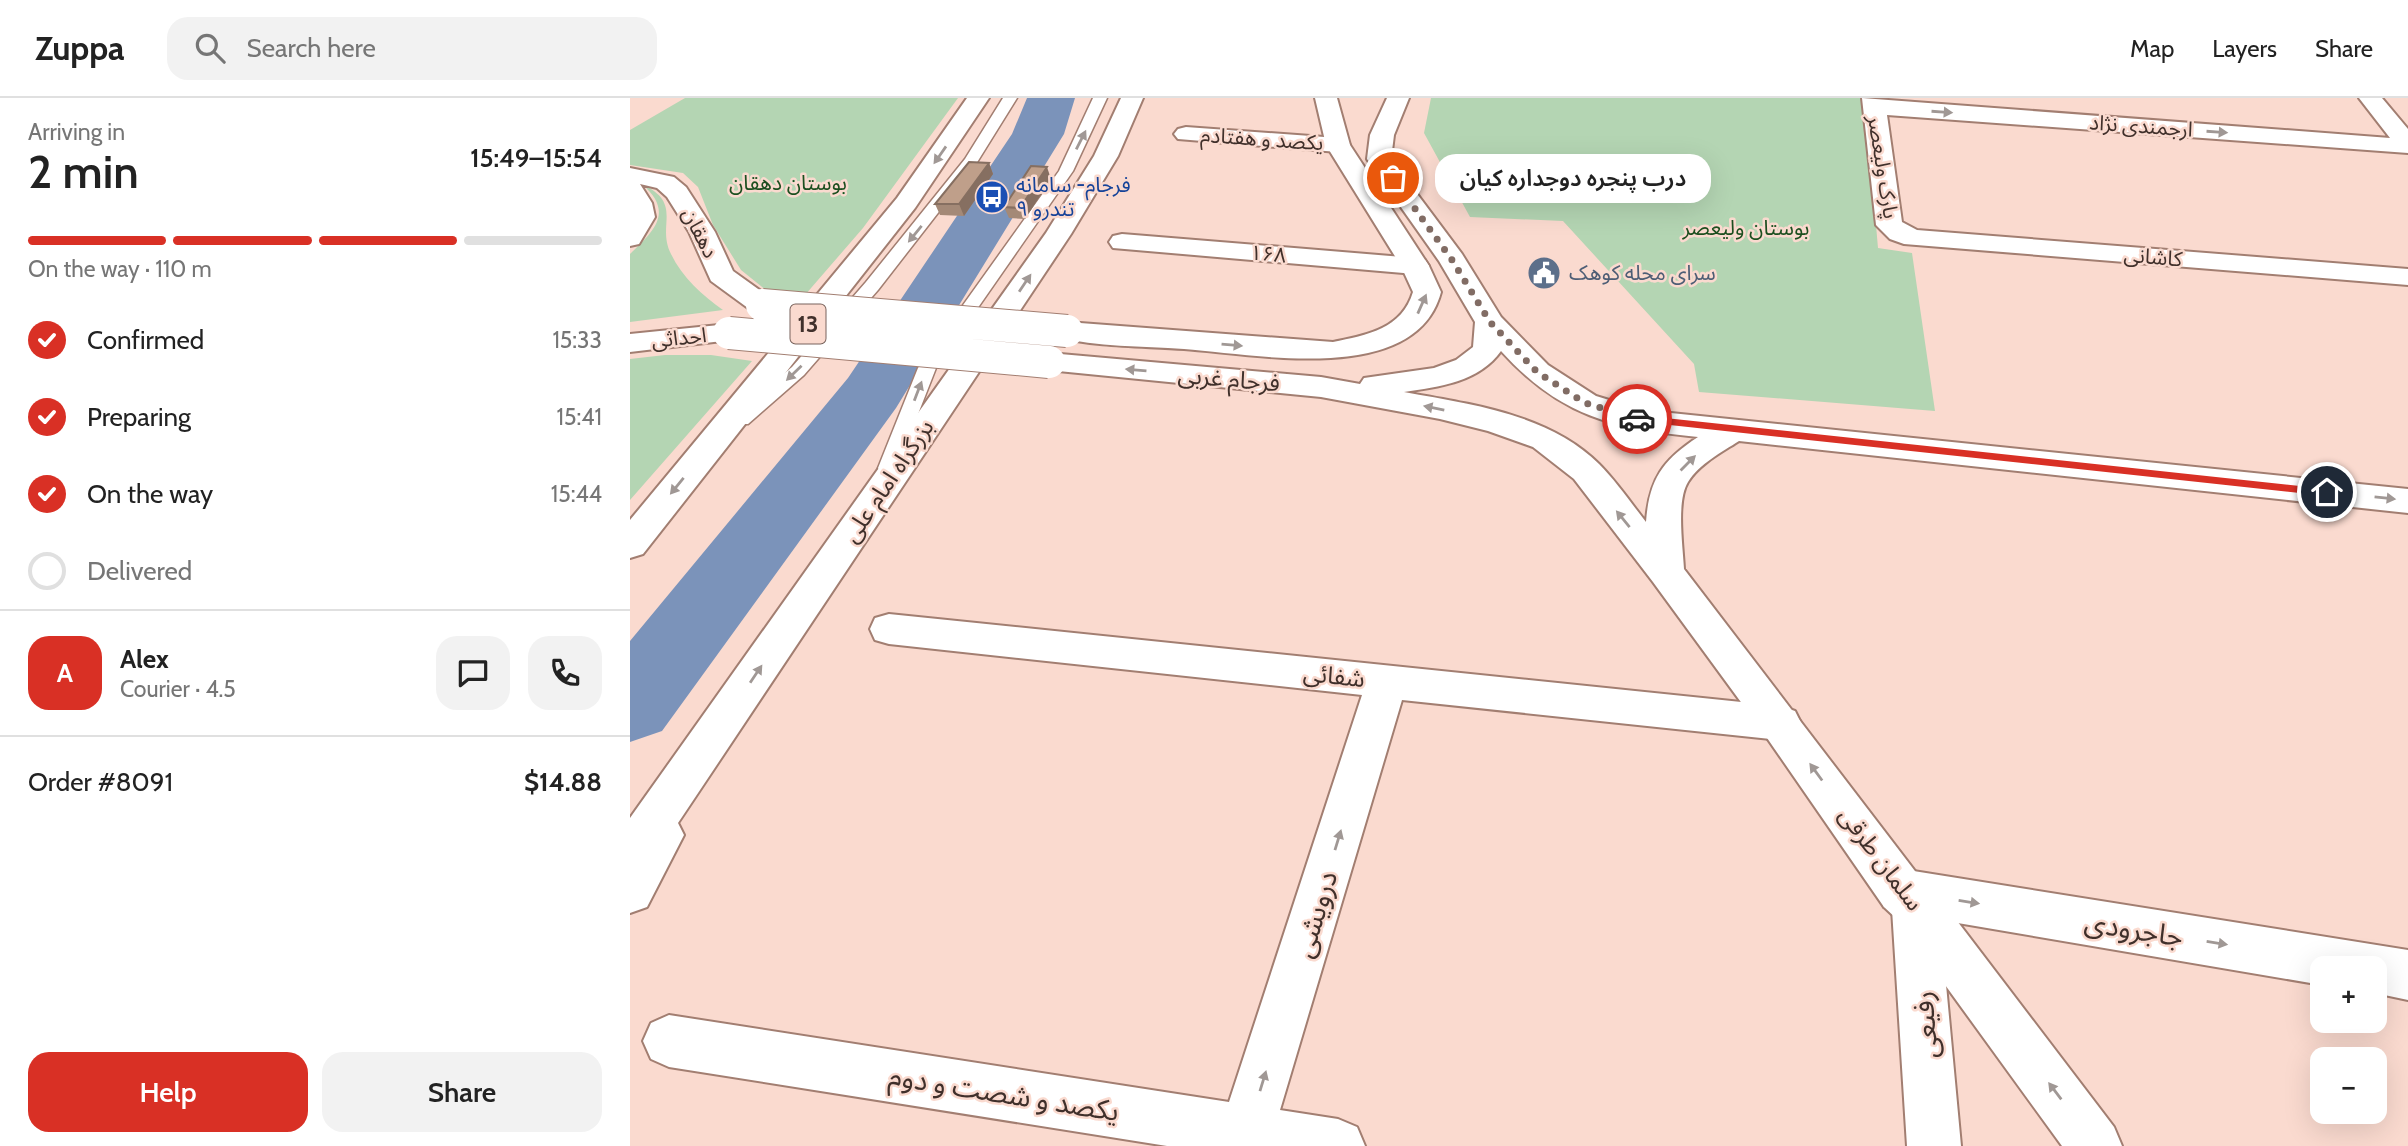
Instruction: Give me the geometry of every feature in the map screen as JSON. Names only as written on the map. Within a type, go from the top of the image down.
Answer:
[{"type":"main road","name":"13","points":[[630,545],[906,203],[978,98]]},
{"type":"main road","name":"بزرگراه امام علی","points":[[630,856],[1058,234],[1106,156],[1132,98]]},
{"type":"main road","points":[[1326,98],[1338,145],[1415,266]]},
{"type":"main road","points":[[1398,98],[1381,134],[1379,159],[1452,260],[1490,322],[1537,372],[1585,403],[1640,420],[2408,501]]},
{"type":"main road","points":[[2370,98],[2408,145]]},
{"type":"main road","name":"ارجمندی نژاد","points":[[1873,103],[2408,145]]},
{"type":"main road","name":"پارک ولیعصر","points":[[1873,103],[1889,225],[1899,233]]},
{"type":"main road","name":"یکصد و هفتادم","points":[[1186,134],[1338,145]]},
{"type":"main road","name":"دهقان","points":[[630,175],[664,182],[677,191],[702,232],[721,275],[762,305]]},
{"type":"main road","points":[[630,188],[639,202],[642,217],[630,237]]},
{"type":"main road","name":"کاشانی","points":[[1899,233],[1913,238],[2408,277]]},
{"type":"main road","name":"۱۶۸","points":[[1122,242],[1415,266]]},
{"type":"main road","name":"فرجام غربی","points":[[762,305],[1285,350],[1334,351],[1369,344],[1405,326],[1421,312],[1427,292],[1415,266]]},
{"type":"main road","points":[[1321,387],[1380,385],[1434,378],[1470,366],[1487,348],[1490,322]]},
{"type":"main road","name":"فرجام غربی","points":[[729,333],[1321,387],[1496,422],[1545,439],[1586,471],[1666,572]]},
{"type":"main road","name":"احداثی","points":[[630,343],[729,333]]},
{"type":"main road","points":[[1666,572],[1663,523],[1671,480],[1702,449],[1733,430]]},
{"type":"main road","name":"سلمان طرقی","points":[[1666,572],[2095,1146]]},
{"type":"main road","name":"شفائی","points":[[889,629],[1780,723]]},
{"type":"main road","name":"درویشی","points":[[1245,1139],[1387,681]]},
{"type":"main road","points":[[630,891],[718,730]]},
{"type":"main road","name":"جاجرودی","points":[[1908,897],[2310,959]]},
{"type":"main road","name":"رفیعی","points":[[1908,897],[1934,1146]]},
{"type":"main road","points":[[2387,971],[2408,975]]},
{"type":"main road","name":"یکصد و شصت و دوم","points":[[668,1041],[1245,1139],[1338,1146]]},
{"type":"lane","points":[[705,452],[798,371],[872,286],[971,161],[1010,98]]},
{"type":"lane","points":[[875,501],[927,368],[1066,171],[1100,98]]},
{"type":"green space","name":"بوستان دهقان","points":[[685,98],[958,98],[863,228],[805,295],[767,291],[741,270],[713,225],[698,187],[683,173],[630,165],[630,130]]},
{"type":"green space","name":"بوستان ولیعصر","points":[[1431,98],[1865,98],[1878,248],[1912,253],[1935,411],[1699,392],[1694,364],[1563,221],[1470,217],[1424,133]]},
{"type":"green space","points":[[642,184],[655,192],[666,207],[667,243],[681,270],[708,299],[723,310],[630,322],[630,254],[653,229],[659,212],[652,194]]},
{"type":"green space","points":[[665,355],[711,355],[752,361],[630,500],[630,359]]},
{"type":"building","points":[[969,162],[989,163],[959,204],[935,204]]},
{"type":"building","points":[[1031,166],[1047,167],[1020,208],[1004,207]]},
{"type":"waterway","points":[[630,705],[872,393],[1038,134],[1051,98]]},
{"type":"way so far","points":[[1393,178],[1452,260],[1490,322],[1537,372],[1585,403],[1637,419]]},
{"type":"place","name":"درب پنجره دوجداره کیان","points":[[1393,178]]},
{"type":"place","name":"فرجام- سامانه ۹ تندرو","points":[[992,197]]},
{"type":"place","name":"سرای محله کوهک","points":[[1544,273]]},
{"type":"route","points":[[1637,419],[2327,492]]}]
